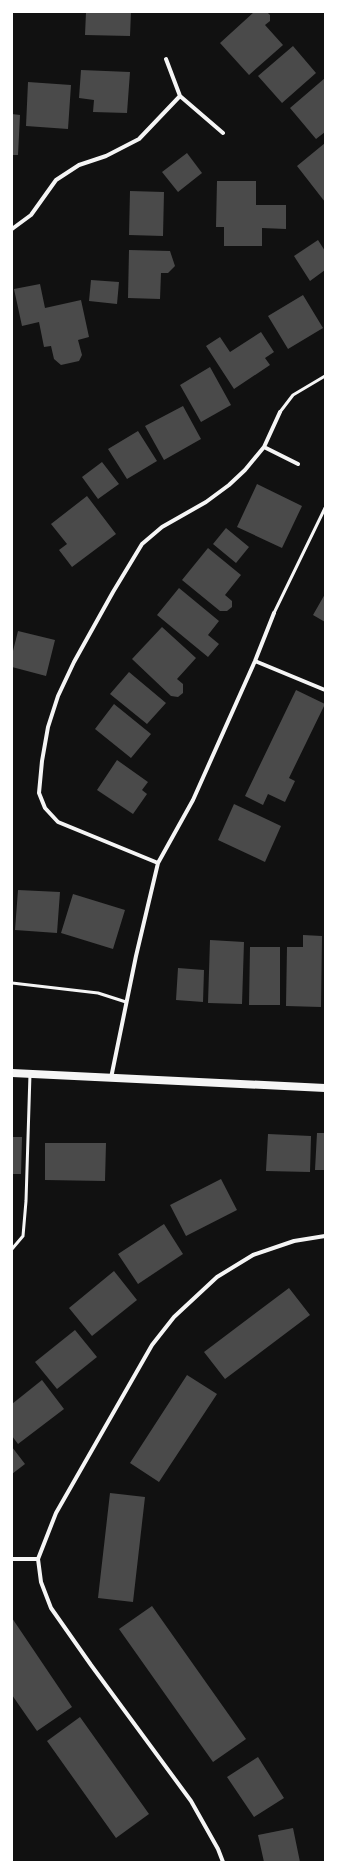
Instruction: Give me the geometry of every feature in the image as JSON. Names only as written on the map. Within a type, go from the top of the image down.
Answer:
[{"type":"main road","points":[[12,1073],[111,1079],[325,1088]]},
{"type":"street","points":[[166,59],[180,96],[223,133]]},
{"type":"street","points":[[12,229],[31,215],[56,180],[79,165],[106,156],[139,139],[180,96]]},
{"type":"street","points":[[158,863],[58,822],[45,808],[39,794],[42,761],[48,726],[58,696],[74,662],[142,544],[162,527],[206,502],[229,485],[245,470],[264,447],[280,412]]},
{"type":"street","points":[[264,447],[298,464]]},
{"type":"street","points":[[111,1079],[126,1002],[158,863],[193,800],[255,661],[274,613]]},
{"type":"street","points":[[255,661],[325,690]]},
{"type":"street","points":[[223,1862],[218,1849],[191,1802],[95,1672],[51,1608],[41,1582],[38,1559],[56,1512],[152,1345],[174,1317],[217,1277],[253,1255],[294,1242],[325,1236]]},
{"type":"street","points":[[12,1559],[38,1559]]},
{"type":"lane","points":[[280,412],[293,394],[325,376]]},
{"type":"lane","points":[[274,613],[325,508]]},
{"type":"lane","points":[[12,983],[98,993],[126,1002]]},
{"type":"lane","points":[[12,1249],[24,1236],[30,1074]]},
{"type":"building","points":[[86,12],[131,12],[130,36],[85,35]]},
{"type":"building","points":[[254,12],[267,12],[270,15],[270,21],[265,25],[283,45],[249,75],[220,43]]},
{"type":"building","points":[[293,46],[316,73],[282,103],[258,76]]},
{"type":"building","points":[[81,70],[130,72],[127,113],[93,112],[94,100],[79,98]]},
{"type":"building","points":[[325,78],[325,132],[316,139],[290,108]]},
{"type":"building","points":[[28,82],[71,85],[68,129],[26,126]]},
{"type":"building","points":[[12,114],[20,115],[18,155],[12,155]]},
{"type":"building","points":[[325,143],[325,202],[297,166]]},
{"type":"building","points":[[187,153],[202,173],[178,192],[162,172]]},
{"type":"building","points":[[217,181],[256,181],[256,205],[286,205],[286,229],[262,228],[262,246],[224,246],[224,227],[216,227]]},
{"type":"building","points":[[130,191],[164,192],[163,236],[129,235]]},
{"type":"building","points":[[318,240],[325,251],[325,270],[310,281],[294,256]]},
{"type":"building","points":[[129,250],[170,251],[175,266],[168,273],[161,273],[160,299],[128,298]]},
{"type":"building","points":[[91,280],[119,282],[117,304],[89,301]]},
{"type":"building","points":[[40,284],[45,308],[81,300],[89,337],[78,340],[82,355],[79,361],[61,365],[54,359],[51,346],[44,347],[39,322],[22,326],[14,289]]},
{"type":"building","points":[[303,295],[323,328],[288,349],[268,316]]},
{"type":"building","points":[[261,332],[274,352],[265,358],[270,365],[234,389],[206,346],[220,337],[230,352]]},
{"type":"building","points":[[210,367],[231,405],[201,422],[180,385]]},
{"type":"building","points":[[183,406],[201,439],[164,460],[145,426]]},
{"type":"building","points":[[138,431],[157,461],[127,479],[108,449]]},
{"type":"building","points":[[102,462],[119,484],[98,499],[82,477]]},
{"type":"building","points":[[257,484],[302,506],[282,548],[237,527]]},
{"type":"building","points":[[87,496],[116,534],[72,567],[59,550],[67,544],[51,524]]},
{"type":"building","points":[[226,528],[249,547],[236,563],[213,544]]},
{"type":"building","points":[[208,548],[241,575],[225,595],[232,601],[232,607],[227,611],[220,611],[182,580]]},
{"type":"building","points":[[179,588],[219,621],[208,635],[219,644],[208,657],[157,615]]},
{"type":"building","points":[[325,594],[325,622],[313,615]]},
{"type":"building","points":[[162,627],[196,658],[177,679],[183,684],[183,693],[178,697],[171,696],[132,659]]},
{"type":"building","points":[[18,631],[55,640],[46,676],[12,667],[12,655]]},
{"type":"building","points":[[129,672],[166,703],[147,724],[110,694]]},
{"type":"building","points":[[296,690],[325,704],[289,778],[295,781],[285,802],[268,794],[263,805],[245,796]]},
{"type":"building","points":[[114,704],[151,734],[131,758],[95,729]]},
{"type":"building","points":[[117,760],[148,782],[142,790],[147,794],[133,814],[97,790]]},
{"type":"building","points":[[234,804],[281,826],[265,862],[218,840]]},
{"type":"building","points":[[18,890],[60,892],[57,933],[15,930]]},
{"type":"building","points":[[73,894],[125,910],[113,949],[61,933]]},
{"type":"building","points":[[303,935],[322,936],[321,1007],[286,1006],[287,947],[303,947]]},
{"type":"building","points":[[210,940],[244,942],[242,1004],[208,1003]]},
{"type":"building","points":[[250,947],[280,947],[280,1005],[249,1005]]},
{"type":"building","points":[[178,968],[204,970],[203,1002],[176,1000]]},
{"type":"building","points":[[317,1133],[325,1133],[325,1170],[315,1170]]},
{"type":"building","points":[[268,1134],[311,1136],[310,1172],[266,1171]]},
{"type":"building","points":[[12,1137],[22,1137],[21,1174],[12,1174]]},
{"type":"building","points":[[45,1143],[106,1143],[105,1181],[45,1180]]},
{"type":"building","points":[[221,1179],[237,1210],[186,1236],[170,1205]]},
{"type":"building","points":[[164,1224],[183,1254],[138,1284],[118,1254]]},
{"type":"building","points":[[114,1271],[137,1300],[92,1336],[69,1308]]},
{"type":"building","points":[[289,1288],[310,1315],[225,1379],[204,1352]]},
{"type":"building","points":[[75,1330],[97,1357],[57,1389],[35,1362]]},
{"type":"building","points":[[187,1375],[217,1394],[159,1482],[130,1463]]},
{"type":"building","points":[[42,1380],[64,1409],[18,1444],[12,1436],[12,1404]]},
{"type":"building","points":[[12,1447],[25,1464],[12,1474]]},
{"type":"building","points":[[110,1493],[145,1497],[133,1602],[98,1598]]},
{"type":"building","points":[[152,1606],[246,1739],[213,1762],[119,1629]]},
{"type":"building","points":[[12,1618],[72,1707],[37,1731],[12,1695]]},
{"type":"building","points":[[80,1717],[149,1814],[116,1838],[47,1741]]},
{"type":"building","points":[[258,1757],[284,1798],[254,1817],[227,1777]]},
{"type":"building","points":[[293,1828],[300,1862],[264,1862],[258,1835]]}]
